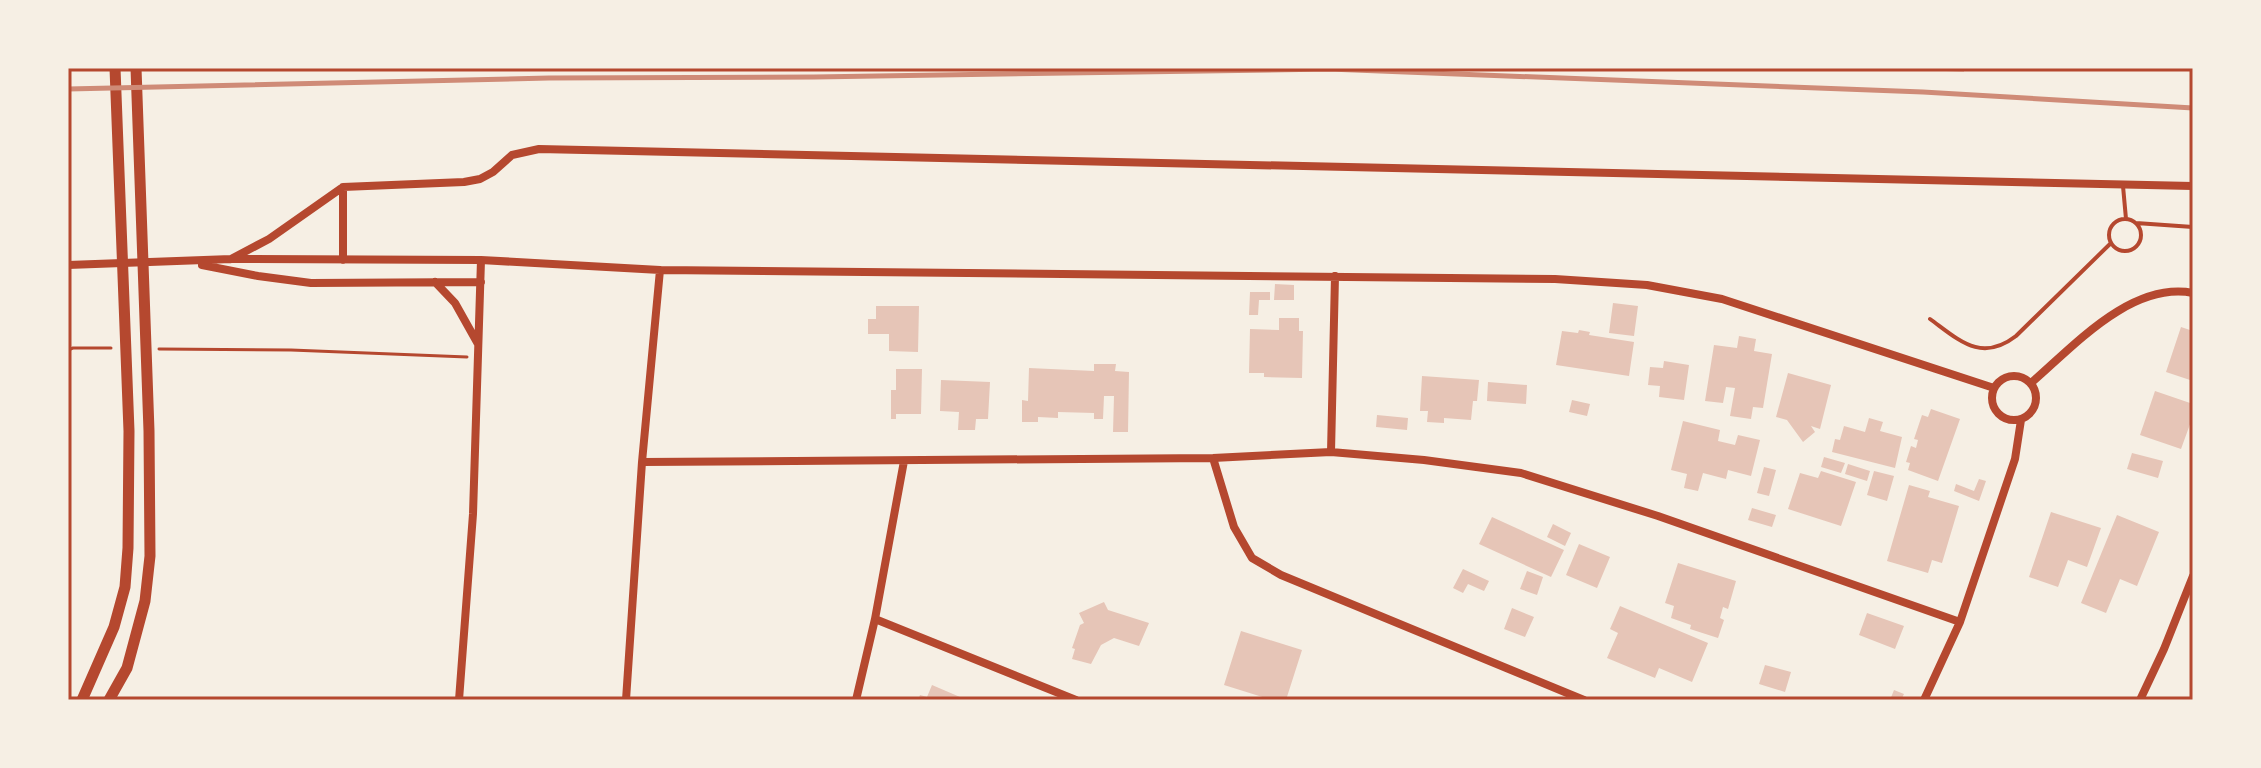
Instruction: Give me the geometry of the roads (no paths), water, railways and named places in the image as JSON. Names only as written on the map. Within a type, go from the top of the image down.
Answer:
[{"type":"main road","points":[[82,700],[114,627],[125,587],[128,548],[129,431],[115,68]]},
{"type":"main road","points":[[109,700],[127,668],[145,601],[151,534],[136,68]]},
{"type":"street","points":[[231,259],[277,233],[343,187],[480,179],[512,155],[539,149],[2193,186]]},
{"type":"street","points":[[343,187],[343,260]]},
{"type":"street","points":[[68,265],[231,259],[481,260],[660,270],[1555,279],[1647,285],[1722,299],[1994,388]]},
{"type":"street","points":[[459,700],[473,514],[481,260]]},
{"type":"street","points":[[190,262],[311,283],[481,282]]},
{"type":"street","points":[[626,700],[642,462],[660,270]]},
{"type":"street","points":[[1331,452],[1335,276]]},
{"type":"street","points":[[435,282],[455,303],[478,344]]},
{"type":"street","points":[[2031,383],[2109,315],[2138,300],[2165,293],[2193,293]]},
{"type":"street","points":[[1924,700],[1960,622],[2015,459],[2021,420],[2037,401],[2031,383],[2016,375],[2007,376],[1994,388],[1994,407],[2008,419],[2021,420]]},
{"type":"street","points":[[642,462],[1213,458],[1331,452],[1424,460],[1521,473],[1658,516],[1960,622]]},
{"type":"street","points":[[1213,458],[1234,527],[1252,558],[1281,575],[1584,700]]},
{"type":"street","points":[[856,700],[875,619],[904,461]]},
{"type":"street","points":[[2140,700],[2193,576]]},
{"type":"street","points":[[875,619],[1076,700]]},
{"type":"lane","points":[[2123,184],[2126,219]]},
{"type":"lane","points":[[2136,223],[2141,233],[2139,244],[2130,250],[2119,250],[2111,243],[2109,232],[2115,222],[2126,219],[2136,223],[2193,227]]},
{"type":"lane","points":[[1930,319],[1963,343],[1988,349],[2003,346],[2111,243]]},
{"type":"railway","points":[[68,89],[549,78],[1329,69],[1923,92],[2193,108]]}]
